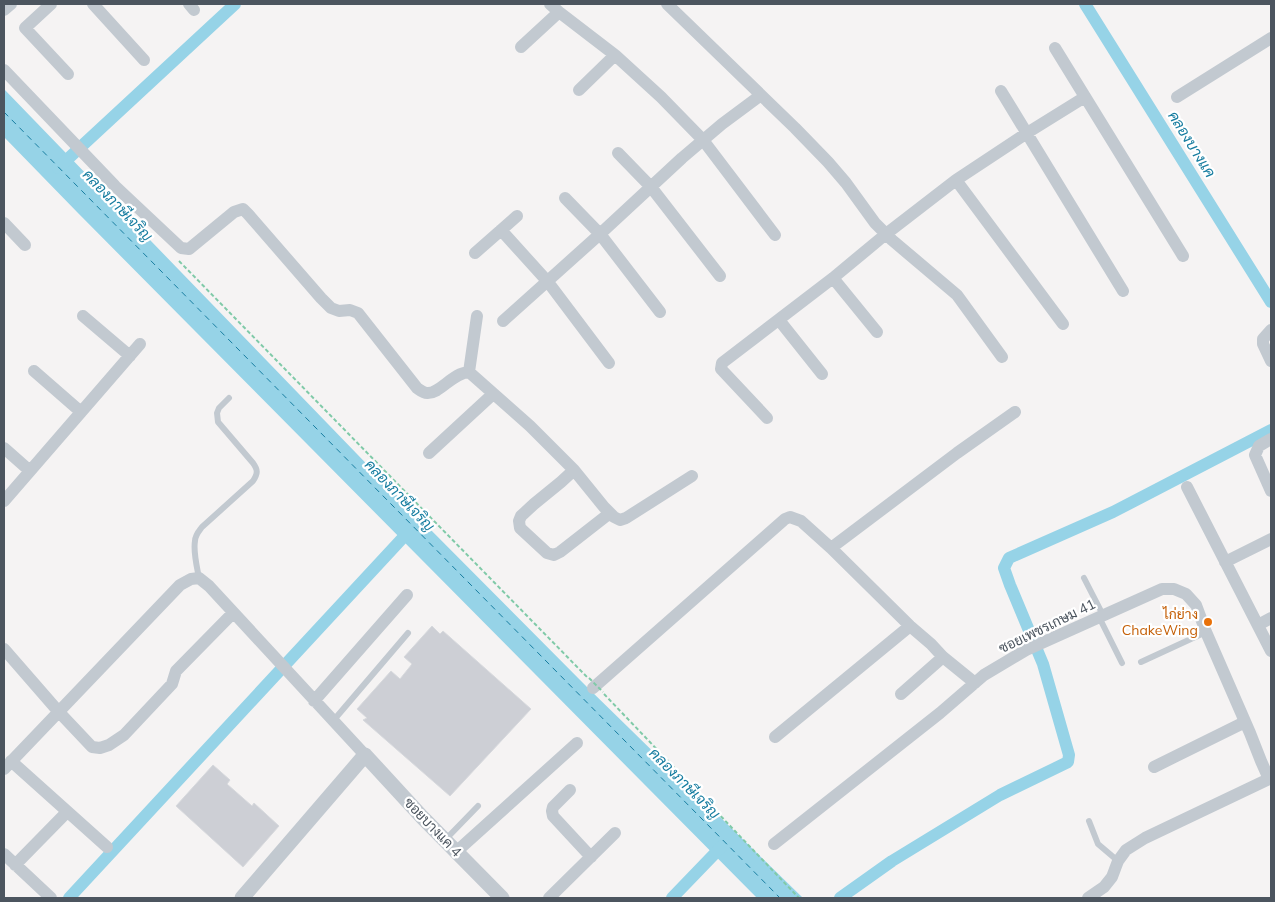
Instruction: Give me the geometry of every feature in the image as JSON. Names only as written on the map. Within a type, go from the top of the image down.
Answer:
[{"type":"street","points":[[4,10],[11,4]]},
{"type":"street","points":[[51,4],[25,28],[68,74]]},
{"type":"street","points":[[93,4],[144,60]]},
{"type":"street","points":[[668,4],[828,162],[886,234],[956,295],[1002,357]]},
{"type":"street","points":[[521,47],[554,8],[615,55],[703,140],[776,235]]},
{"type":"street","points":[[1177,97],[1271,38]]},
{"type":"street","points":[[1055,48],[1182,256]]},
{"type":"street","points":[[579,90],[615,55]]},
{"type":"street","points":[[4,70],[115,186],[181,248],[189,250],[234,212],[243,209],[331,308],[358,313],[417,388],[425,394],[433,393],[458,374],[469,372],[530,426],[574,470],[610,513],[620,520],[692,476]]},
{"type":"street","points":[[1001,91],[1123,291]]},
{"type":"street","points":[[503,321],[682,158],[722,124],[761,95]]},
{"type":"street","points":[[767,418],[721,369],[722,363],[956,180],[1086,97]]},
{"type":"street","points":[[618,153],[651,187],[720,276]]},
{"type":"street","points":[[956,180],[1063,324]]},
{"type":"street","points":[[565,198],[600,234],[660,312]]},
{"type":"street","points":[[475,253],[518,216]]},
{"type":"street","points":[[4,223],[25,245]]},
{"type":"street","points":[[501,230],[548,282],[609,363]]},
{"type":"street","points":[[833,278],[877,332]]},
{"type":"street","points":[[84,316],[130,356]]},
{"type":"street","points":[[469,372],[477,316]]},
{"type":"street","points":[[779,320],[822,374]]},
{"type":"street","points":[[1271,330],[1264,337],[1263,344],[1271,361]]},
{"type":"street","points":[[4,501],[140,344]]},
{"type":"street","points":[[34,372],[81,412]]},
{"type":"street","points":[[429,453],[493,394]]},
{"type":"street","points":[[831,548],[1015,412]]},
{"type":"street","points":[[1271,438],[1259,446],[1255,455],[1271,491]]},
{"type":"street","points":[[4,448],[30,471]]},
{"type":"street","points":[[574,470],[521,516],[519,521],[520,528],[547,553],[554,554],[560,552],[610,513]]},
{"type":"street","points":[[1187,487],[1271,651]]},
{"type":"street","points":[[595,686],[785,519],[790,517],[801,521],[831,548],[910,626],[975,684]]},
{"type":"street","points":[[1225,562],[1271,539]]},
{"type":"street","points":[[107,847],[8,765],[180,585],[199,578],[209,586],[365,755],[242,898]]},
{"type":"street","name":"ซอยเพชรเกษม 41","points":[[774,844],[933,719],[984,675],[1045,641],[1162,589],[1174,589],[1186,594],[1196,605],[1261,761],[1270,778],[1145,838],[1126,850],[1104,888],[1088,898]]},
{"type":"street","points":[[314,701],[407,595]]},
{"type":"street","points":[[4,649],[92,747],[100,748],[109,746],[124,735],[172,684],[176,671],[234,613]]},
{"type":"street","points":[[1258,625],[1271,618]]},
{"type":"street","points":[[775,737],[910,626]]},
{"type":"street","points":[[901,694],[943,657]]},
{"type":"street","points":[[1154,767],[1245,722]]},
{"type":"street","points":[[456,852],[577,742]]},
{"type":"street","name":"ซอยบางแค 4","points":[[365,755],[495,896]]},
{"type":"street","points":[[570,790],[553,807],[553,816],[591,857]]},
{"type":"street","points":[[15,865],[67,812]]},
{"type":"street","points":[[549,898],[615,833]]},
{"type":"street","points":[[4,854],[51,898]]},
{"type":"lane","points":[[199,578],[194,549],[196,534],[202,526],[253,481],[257,472],[253,463],[218,422],[216,413],[229,398]]},
{"type":"lane","points":[[1084,578],[1122,664]]},
{"type":"lane","points":[[1141,662],[1206,632]]},
{"type":"lane","points":[[333,721],[408,633]]},
{"type":"lane","points":[[445,840],[478,806]]},
{"type":"lane","points":[[1089,821],[1098,844],[1118,861]]},
{"type":"path","points":[[176,257],[799,898]]},
{"type":"water","name":"คลองภาษีเจริญ","points":[[4,89],[416,515],[587,687],[803,898],[757,898],[77,212],[4,137]]},
{"type":"building","points":[[432,626],[440,634],[443,631],[531,709],[450,796],[363,720],[367,718],[357,709],[391,671],[400,679],[412,664],[404,657]]},
{"type":"building","points":[[213,765],[230,780],[227,784],[252,806],[254,803],[279,826],[243,867],[176,806]]},
{"type":"waterway","points":[[58,168],[235,4]]},
{"type":"waterway","name":"คลองบางแค","points":[[1085,4],[1271,302]]},
{"type":"waterway","points":[[840,898],[892,861],[1000,795],[1068,762],[1069,755],[1043,664],[1004,568],[1009,558],[1113,512],[1271,430]]},
{"type":"waterway","name":"คลองภาษีเจริญ","points":[[69,898],[411,529]]},
{"type":"waterway","points":[[672,898],[724,844]]},
{"type":"ferry route","points":[[4,112],[780,898]]},
{"type":"place","name":"ไก่ย่าง ChakeWing","points":[[1208,622]]}]
